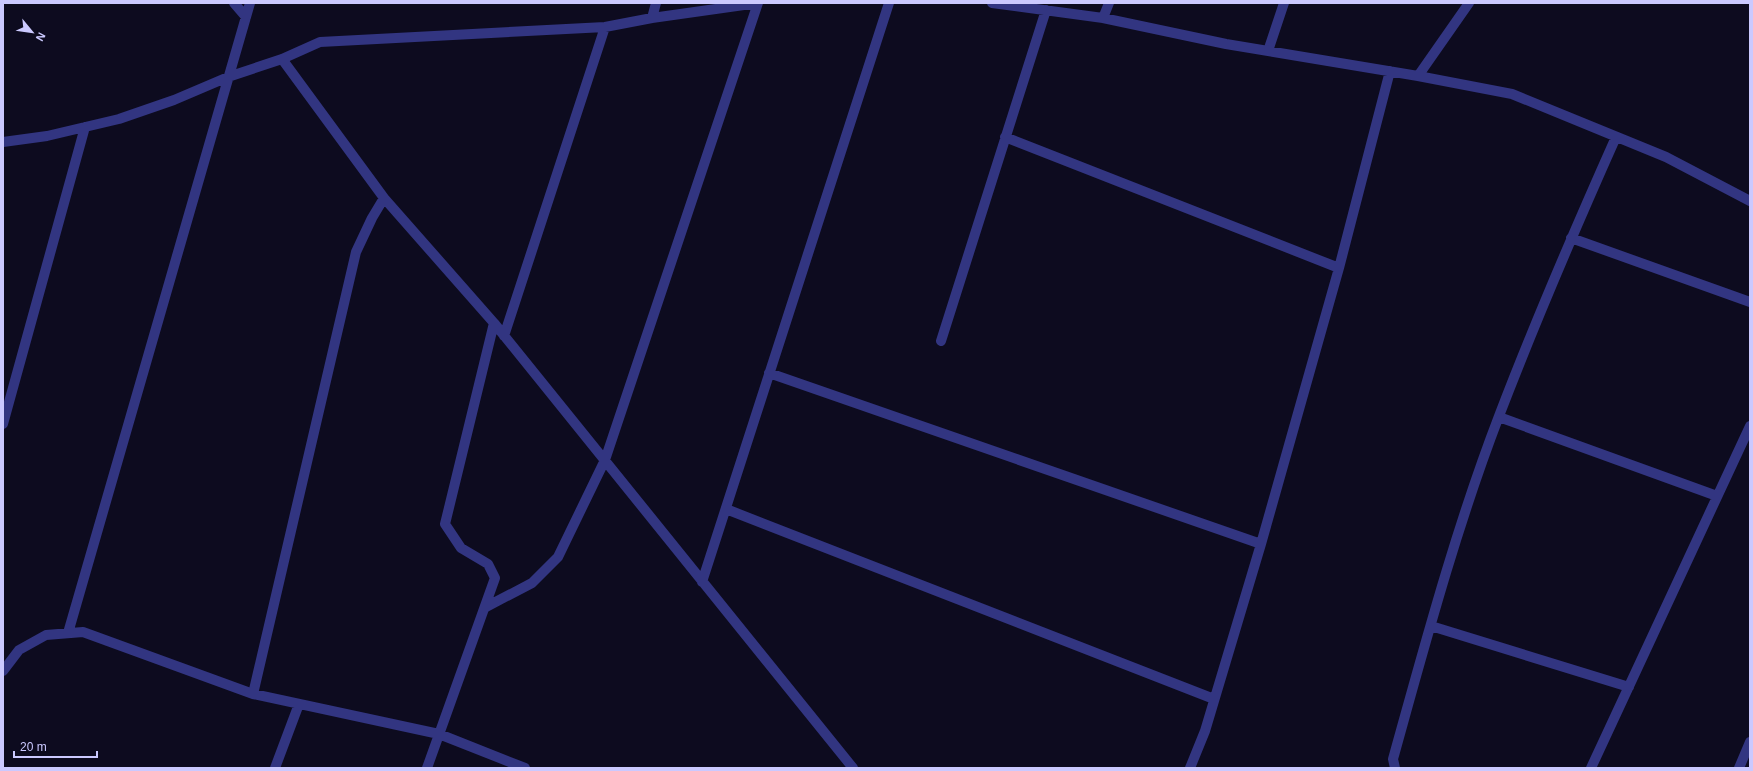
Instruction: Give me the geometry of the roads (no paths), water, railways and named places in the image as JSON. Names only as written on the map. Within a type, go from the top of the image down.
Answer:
[{"type":"street","points":[[234,3],[246,16]]},
{"type":"street","points":[[68,633],[250,3]]},
{"type":"street","points":[[652,18],[656,3]]},
{"type":"street","points":[[3,142],[47,136],[118,119],[174,100],[228,77],[282,59],[320,42],[605,27],[652,18],[758,3],[605,460],[558,557],[532,584],[486,607]]},
{"type":"street","points":[[702,582],[889,3]]},
{"type":"street","points":[[992,3],[1103,18],[1268,51],[1390,71],[1512,94],[1666,157],[1750,200]]},
{"type":"street","points":[[1103,18],[1109,3]]},
{"type":"street","points":[[1268,51],[1284,3]]},
{"type":"street","points":[[1418,76],[1469,3]]},
{"type":"street","points":[[941,341],[1046,10]]},
{"type":"street","points":[[504,336],[605,27]]},
{"type":"street","points":[[282,59],[384,198],[494,323],[853,768]]},
{"type":"street","points":[[1190,768],[1214,699],[1261,544],[1339,268],[1390,71]]},
{"type":"street","points":[[3,424],[85,127]]},
{"type":"street","points":[[1005,137],[1339,268]]},
{"type":"street","points":[[1395,768],[1393,760],[1430,626],[1499,417],[1571,238],[1616,137]]},
{"type":"street","points":[[253,694],[356,252],[372,218],[384,198]]},
{"type":"street","points":[[1571,238],[1750,302]]},
{"type":"street","points":[[427,768],[486,607],[495,578],[488,564],[461,548],[445,524],[494,323]]},
{"type":"street","points":[[769,373],[1261,544]]},
{"type":"street","points":[[1499,417],[1717,496]]},
{"type":"street","points":[[1591,768],[1750,426]]},
{"type":"street","points":[[726,509],[1214,699]]},
{"type":"street","points":[[1430,626],[1629,687]]},
{"type":"street","points":[[3,671],[19,650],[46,635],[83,632],[253,694],[439,734],[525,768]]},
{"type":"street","points":[[275,768],[299,704]]},
{"type":"street","points":[[1739,768],[1750,742]]}]
